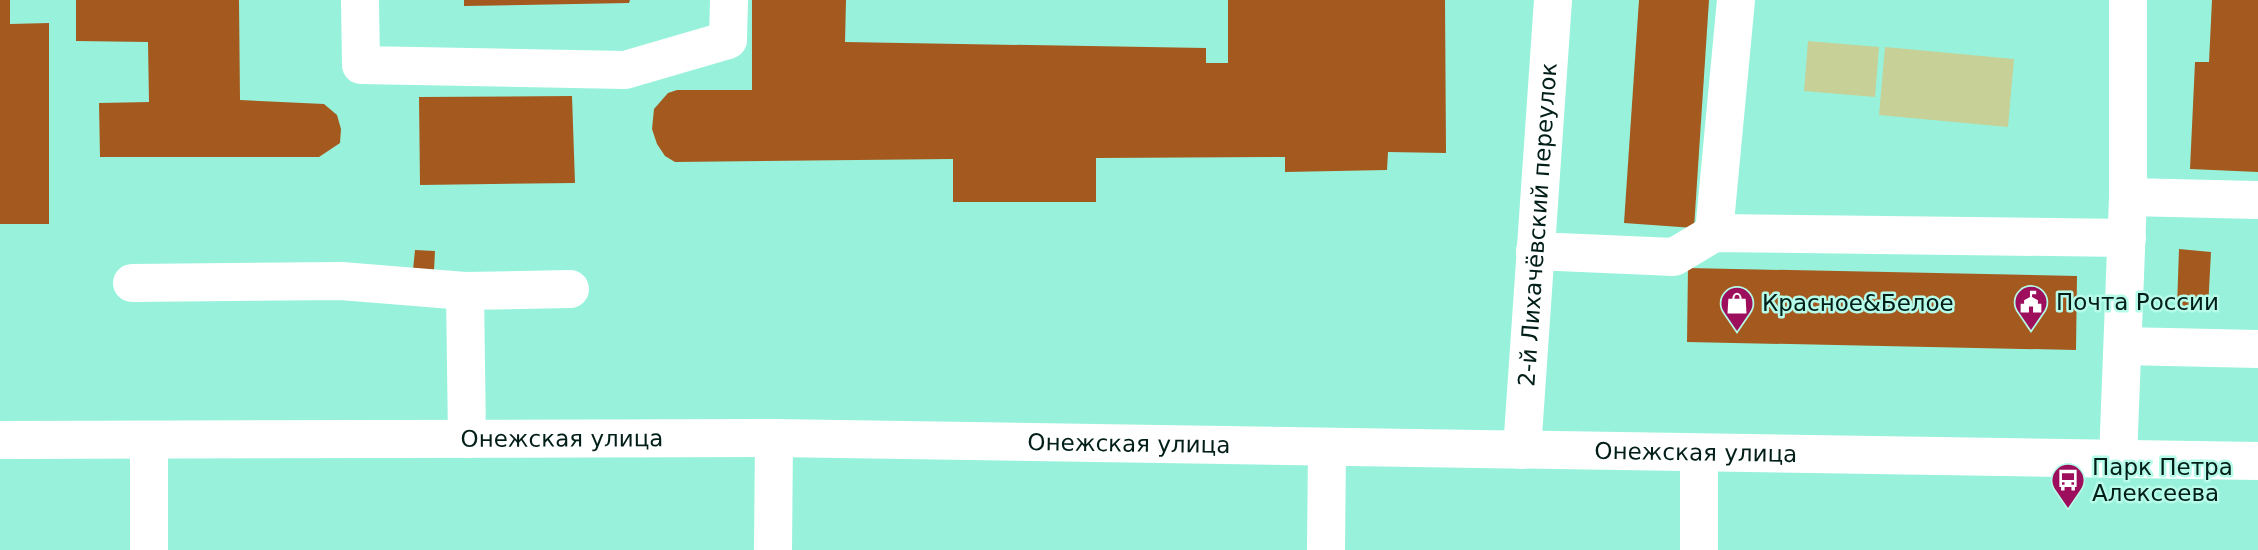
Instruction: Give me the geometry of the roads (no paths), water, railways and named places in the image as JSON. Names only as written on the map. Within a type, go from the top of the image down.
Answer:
[{"type":"main road","points":[[360,0],[361,65],[625,70],[728,40],[729,0]]},
{"type":"main road","name":"2-й Лихачёвский переулок","points":[[1522,450],[1553,0]]},
{"type":"main road","points":[[1714,233],[1736,0]]},
{"type":"main road","points":[[2118,459],[2128,197],[2128,0]]},
{"type":"main road","points":[[2128,197],[2258,200]]},
{"type":"main road","points":[[1535,251],[1674,257],[1714,233],[2127,238]]},
{"type":"main road","points":[[132,283],[341,281],[465,291],[570,289]]},
{"type":"main road","points":[[465,291],[467,439]]},
{"type":"main road","points":[[2123,346],[2258,349]]},
{"type":"main road","points":[[773,550],[774,438]]},
{"type":"main road","name":"Онежская улица","points":[[0,440],[774,438],[2258,461]]},
{"type":"main road","points":[[149,440],[149,550]]},
{"type":"main road","points":[[1326,550],[1327,447]]},
{"type":"main road","points":[[1699,453],[1699,550]]},
{"type":"place","name":"Почта России","points":[[2031,332]]},
{"type":"place","name":"Красное&Белое","points":[[1737,333]]},
{"type":"place","name":"Парк Петра Алексеева","points":[[2068,510]]}]
